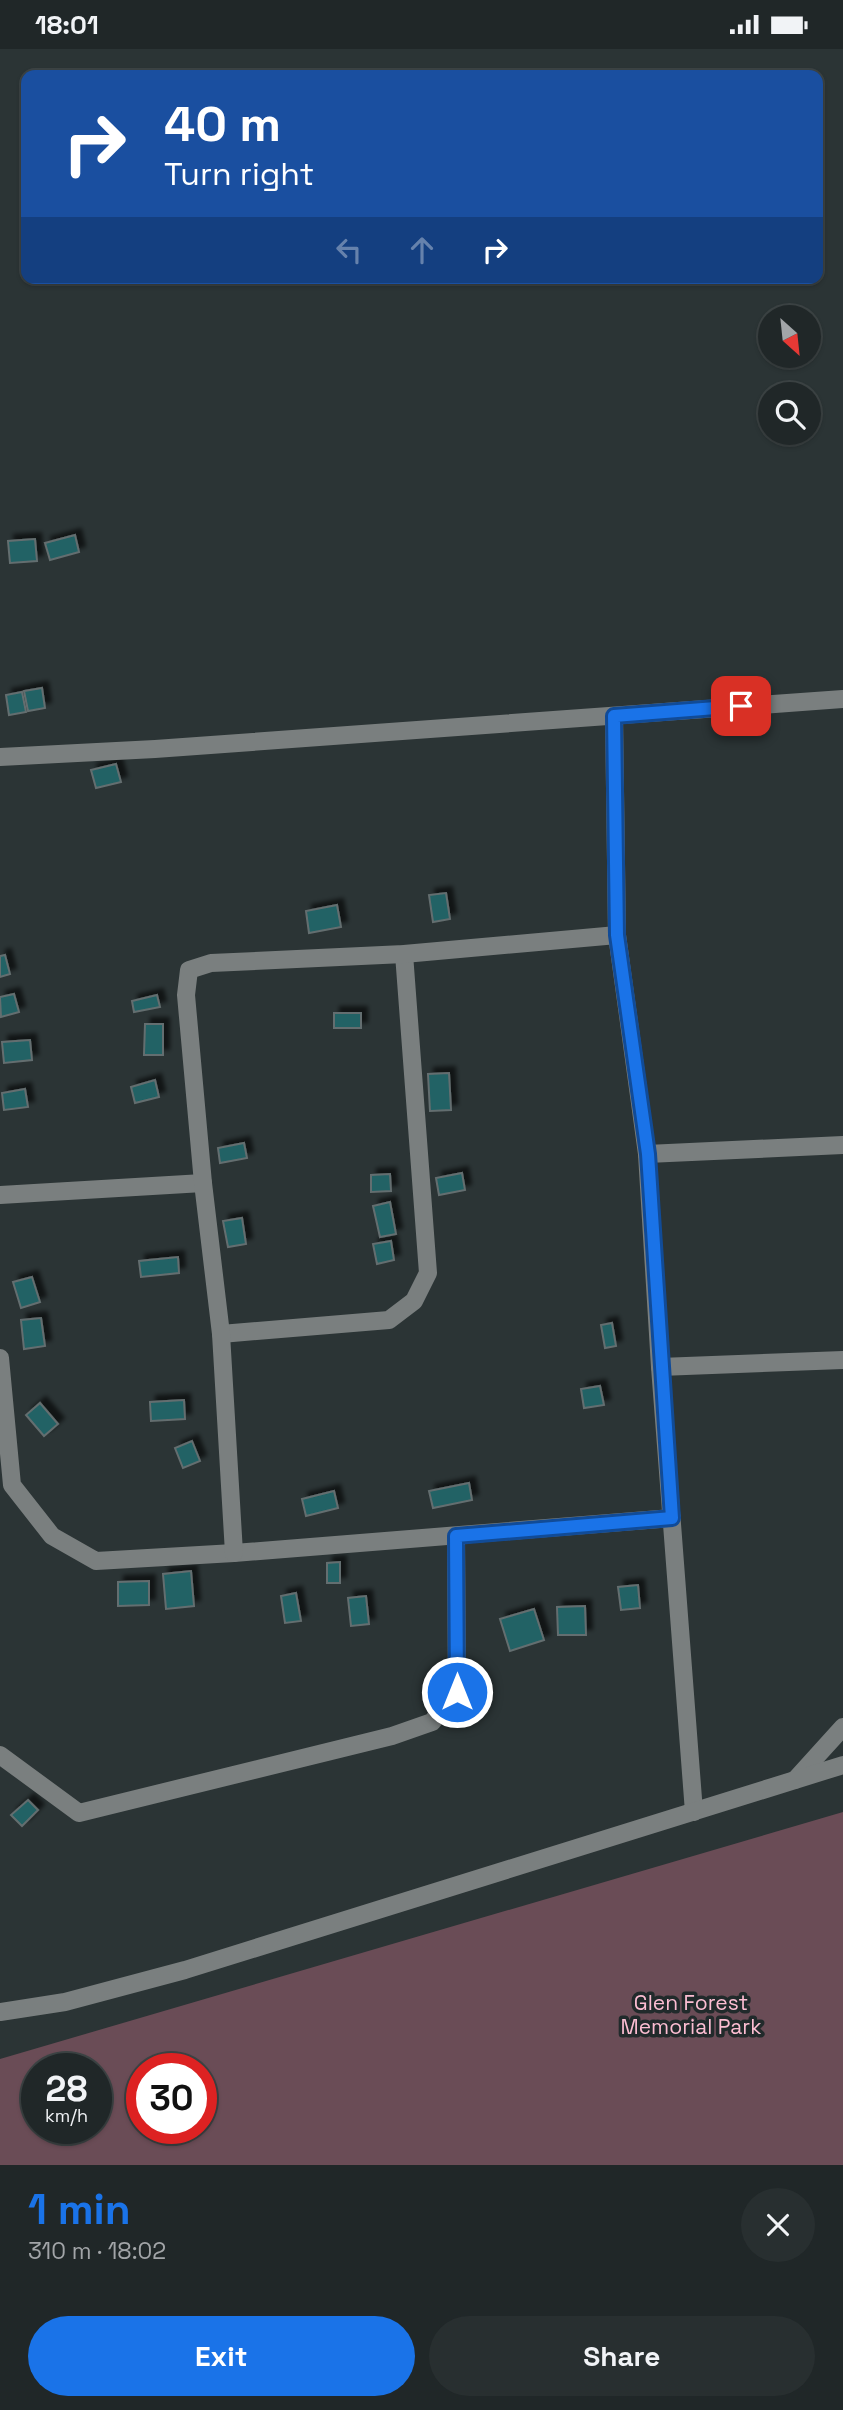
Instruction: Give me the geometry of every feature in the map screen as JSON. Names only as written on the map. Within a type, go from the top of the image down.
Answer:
[{"type":"street","points":[[0,757],[155,749],[843,699]]},
{"type":"street","points":[[614,716],[617,935],[648,1154],[660,1367],[694,1812]]},
{"type":"street","points":[[234,1553],[220,1334],[186,995],[189,970],[211,963],[404,954],[617,935]]},
{"type":"street","points":[[220,1334],[389,1320],[414,1301],[428,1273],[404,954]]},
{"type":"street","points":[[648,1154],[843,1145]]},
{"type":"street","points":[[0,1195],[203,1183]]},
{"type":"street","points":[[0,1358],[12,1485],[52,1536],[96,1561],[234,1553],[672,1518]]},
{"type":"street","points":[[660,1367],[843,1360]]},
{"type":"street","points":[[0,1755],[79,1814],[392,1736],[432,1722],[457,1692],[456,1536]]},
{"type":"street","points":[[795,1780],[843,1727]]},
{"type":"street","points":[[0,2012],[65,2002],[185,1970],[843,1765]]},
{"type":"green space","name":"Glen Forest Memorial Park","points":[[843,1812],[843,2165],[0,2165],[0,2059]]},
{"type":"building","points":[[75,535],[79,552],[50,560],[45,543]]},
{"type":"building","points":[[35,539],[37,561],[10,563],[8,541]]},
{"type":"building","points":[[42,688],[45,708],[28,711],[24,691]]},
{"type":"building","points":[[22,692],[26,712],[9,715],[6,695]]},
{"type":"building","points":[[116,764],[121,782],[96,788],[91,770]]},
{"type":"building","points":[[446,893],[450,919],[433,922],[429,895]]},
{"type":"building","points":[[337,905],[341,927],[309,933],[306,911]]},
{"type":"building","points":[[5,955],[10,974],[0,977],[0,956]]},
{"type":"building","points":[[14,994],[19,1012],[1,1017],[0,997]]},
{"type":"building","points":[[157,995],[160,1007],[134,1012],[132,1001]]},
{"type":"building","points":[[334,1013],[361,1013],[361,1028],[334,1028]]},
{"type":"building","points":[[145,1024],[163,1024],[163,1055],[144,1055]]},
{"type":"building","points":[[30,1040],[32,1060],[4,1063],[2,1042]]},
{"type":"building","points":[[449,1073],[451,1110],[430,1111],[428,1074]]},
{"type":"building","points":[[155,1080],[159,1097],[135,1103],[131,1087]]},
{"type":"building","points":[[25,1089],[28,1107],[4,1110],[2,1093]]},
{"type":"building","points":[[244,1143],[247,1158],[220,1163],[218,1148]]},
{"type":"building","points":[[462,1173],[465,1190],[439,1195],[436,1178]]},
{"type":"building","points":[[390,1174],[391,1191],[371,1192],[371,1175]]},
{"type":"building","points":[[390,1202],[396,1234],[380,1237],[373,1206]]},
{"type":"building","points":[[242,1218],[246,1244],[228,1247],[223,1221]]},
{"type":"building","points":[[391,1241],[394,1260],[377,1264],[373,1244]]},
{"type":"building","points":[[178,1257],[179,1273],[141,1277],[139,1261]]},
{"type":"building","points":[[32,1277],[40,1302],[21,1308],[13,1282]]},
{"type":"building","points":[[41,1318],[45,1346],[24,1349],[21,1320]]},
{"type":"building","points":[[612,1323],[616,1346],[605,1348],[601,1325]]},
{"type":"building","points":[[600,1386],[604,1405],[584,1408],[581,1389]]},
{"type":"building","points":[[184,1400],[185,1419],[151,1421],[150,1402]]},
{"type":"building","points":[[40,1403],[58,1424],[44,1436],[26,1415]]},
{"type":"building","points":[[192,1441],[200,1461],[183,1468],[175,1448]]},
{"type":"building","points":[[469,1483],[472,1500],[433,1508],[429,1491]]},
{"type":"building","points":[[334,1491],[338,1508],[306,1516],[302,1499]]},
{"type":"building","points":[[340,1562],[340,1583],[327,1583],[327,1563]]},
{"type":"building","points":[[191,1571],[194,1606],[166,1609],[163,1574]]},
{"type":"building","points":[[149,1581],[149,1605],[118,1606],[118,1582]]},
{"type":"building","points":[[638,1585],[640,1608],[621,1610],[618,1587]]},
{"type":"building","points":[[296,1593],[301,1621],[285,1623],[281,1596]]},
{"type":"building","points":[[366,1596],[369,1624],[351,1626],[348,1598]]},
{"type":"building","points":[[585,1606],[586,1635],[558,1635],[557,1607]]},
{"type":"building","points":[[534,1609],[544,1640],[510,1651],[500,1619]]},
{"type":"building","points":[[28,1800],[38,1810],[22,1826],[11,1815]]},
{"type":"route","points":[[457,1692],[456,1536],[672,1518],[648,1154],[617,935],[614,716],[741,706]]}]
